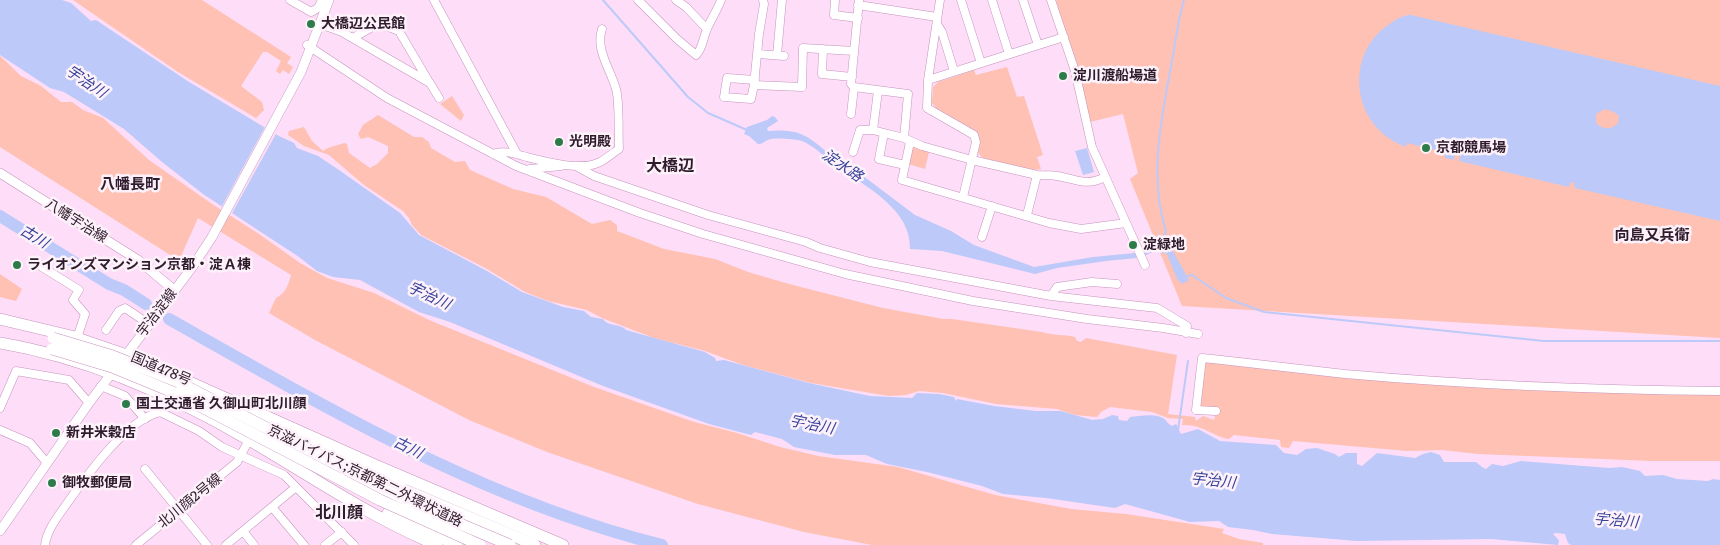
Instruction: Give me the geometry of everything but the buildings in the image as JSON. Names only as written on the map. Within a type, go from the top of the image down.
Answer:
[{"type":"highway","name":"国道478号","points":[[2,321],[77,338],[127,354],[187,379],[375,465],[563,545]]},
{"type":"highway","points":[[2,321],[53,343]]},
{"type":"highway","points":[[0,337],[53,343]]},
{"type":"highway","name":"国道478号","points":[[0,343],[47,353],[111,374],[187,406],[249,440],[419,542],[437,545]]},
{"type":"highway","name":"京滋バイパス;京都第二外環状道路","points":[[53,343],[175,393],[380,500],[480,545]]},
{"type":"highway","name":"京滋バイパス;京都第二外環状道路","points":[[53,343],[113,356],[178,382],[386,490],[510,545]]},
{"type":"highway","points":[[237,403],[286,431],[405,490],[535,545]]},
{"type":"highway","points":[[288,463],[364,502],[457,545]]},
{"type":"main road","name":"宇治淀線","points":[[0,531],[101,386],[182,281],[222,221],[309,49],[329,0]]},
{"type":"main road","name":"八幡宇治線","points":[[0,173],[138,260],[174,290]]},
{"type":"street","points":[[290,0],[311,12],[318,8],[322,0]]},
{"type":"street","points":[[434,0],[517,154]]},
{"type":"street","points":[[638,0],[696,55],[700,52],[707,29],[721,0]]},
{"type":"street","points":[[676,0],[687,4],[707,29]]},
{"type":"street","points":[[835,0],[834,15],[858,18]]},
{"type":"street","points":[[940,0],[928,80],[927,108],[974,135],[976,142],[963,198]]},
{"type":"street","points":[[961,0],[981,63]]},
{"type":"street","points":[[992,0],[1009,54]]},
{"type":"street","points":[[1022,0],[1038,45]]},
{"type":"street","points":[[1051,0],[1075,71],[1092,147],[1145,265]]},
{"type":"street","points":[[758,54],[781,56],[782,3],[764,2],[754,83],[802,87],[803,48],[854,51]]},
{"type":"street","points":[[851,114],[854,87],[851,84],[859,3],[937,20]]},
{"type":"street","points":[[937,20],[954,71]]},
{"type":"street","points":[[353,38],[379,23],[399,31],[439,98]]},
{"type":"street","points":[[320,24],[342,32],[430,83]]},
{"type":"street","points":[[528,170],[591,165],[600,162],[619,149],[616,90],[599,38],[602,29]]},
{"type":"street","points":[[928,80],[1064,36]]},
{"type":"street","points":[[309,49],[387,98],[493,154],[622,207],[703,234],[845,274],[973,301],[1070,317],[1198,334]]},
{"type":"street","points":[[823,49],[822,74],[852,77]]},
{"type":"street","points":[[854,87],[908,94],[907,140],[902,180],[1049,223],[1081,230],[1126,223]]},
{"type":"street","points":[[873,130],[878,91]]},
{"type":"street","points":[[853,152],[860,130],[873,130],[972,160],[1037,175],[1057,176],[1086,183],[1105,177]]},
{"type":"street","points":[[884,133],[879,159],[905,165]]},
{"type":"street","points":[[493,154],[498,152],[517,154],[572,166],[594,176],[708,215],[870,262],[1051,296],[1157,308],[1187,326],[1186,333]]},
{"type":"street","points":[[1027,216],[1037,175]]},
{"type":"street","points":[[982,236],[992,206]]},
{"type":"street","points":[[42,267],[79,290],[73,300],[85,314],[77,338]]},
{"type":"street","points":[[1051,296],[1057,287],[1092,282],[1117,284]]},
{"type":"street","points":[[106,330],[119,311],[125,308],[149,324]]},
{"type":"street","points":[[1216,411],[1196,410],[1202,358],[1347,374],[1484,383],[1720,391]]},
{"type":"street","points":[[1,403],[16,371],[69,380],[89,403]]},
{"type":"street","points":[[101,386],[124,396],[145,418]]},
{"type":"street","points":[[45,545],[47,534],[87,475],[120,438],[145,418],[160,412],[199,431],[222,447],[284,475],[354,545]]},
{"type":"street","points":[[0,430],[30,443],[47,463]]},
{"type":"street","name":"北川顔2号線","points":[[136,545],[237,462],[249,440]]},
{"type":"street","points":[[146,469],[208,545]]},
{"type":"street","points":[[226,545],[296,487]]},
{"type":"street","points":[[272,507],[304,545]]},
{"type":"street","points":[[243,531],[254,545]]},
{"type":"street","points":[[325,545],[342,532]]},
{"type":"shaded area","points":[[73,0],[202,0],[291,57],[287,63],[293,67],[289,74],[283,70],[280,74],[276,71],[281,61],[267,52],[263,52],[241,86],[262,102],[264,110],[256,118],[178,72]]},
{"type":"shaded area","name":"京都競馬場","points":[[1056,0],[1720,0],[1720,338],[1182,306],[1130,179],[1138,173],[1123,114],[1090,122]]},
{"type":"shaded area","points":[[0,56],[21,76],[41,86],[61,102],[72,102],[83,110],[103,118],[149,160],[300,263],[327,278],[374,293],[429,320],[594,387],[694,422],[818,456],[898,467],[995,495],[1071,509],[1126,514],[1224,529],[1222,533],[1239,539],[1263,543],[1263,545],[872,545],[804,532],[698,504],[547,452],[469,420],[315,340],[269,313],[276,298],[286,288],[291,275],[198,218],[181,256],[175,258],[0,147]]},
{"type":"shaded area","points":[[1007,67],[1017,97],[1024,96],[1043,155],[1037,157],[1041,169],[1032,170],[983,158],[977,152],[980,142],[976,132],[937,109],[932,103],[933,87],[938,82],[974,70],[976,75]]},
{"type":"shaded area","points":[[452,96],[464,115],[461,121],[440,104]]},
{"type":"shaded area","points":[[378,115],[414,137],[422,137],[429,142],[431,148],[455,162],[465,161],[470,170],[513,189],[546,197],[592,224],[610,220],[617,225],[617,231],[664,249],[715,259],[748,272],[789,284],[883,308],[943,319],[1071,336],[1081,342],[1086,338],[1177,355],[1168,414],[1195,417],[1196,421],[1203,416],[1214,420],[1216,412],[1196,410],[1202,358],[1484,383],[1720,391],[1720,461],[1652,461],[1478,454],[1442,450],[1407,451],[1293,441],[1289,448],[1281,447],[1280,440],[1234,435],[1229,439],[1196,426],[1182,425],[1183,419],[1168,418],[1152,412],[1110,407],[1101,412],[1097,417],[1075,415],[1057,409],[996,404],[943,393],[919,391],[906,395],[889,396],[811,383],[743,365],[705,351],[654,338],[602,318],[587,310],[548,301],[525,292],[487,269],[421,235],[403,211],[364,185],[329,155],[304,146],[288,135],[289,131],[304,127],[312,141],[323,151],[344,143],[347,144],[349,153],[370,168],[388,153],[388,146],[368,137],[361,139],[358,134],[363,125]]},
{"type":"shaded area","points":[[914,147],[929,152],[925,169],[908,164],[911,150]]},
{"type":"shaded area","points":[[0,274],[22,289],[16,301],[0,297]]},
{"type":"water","name":"宇治川","points":[[0,0],[62,0],[71,3],[91,21],[96,20],[189,82],[294,143],[297,148],[318,156],[339,170],[400,213],[419,235],[522,292],[563,307],[584,311],[591,317],[603,319],[626,330],[705,352],[715,358],[716,361],[724,360],[809,383],[870,396],[912,398],[917,393],[939,394],[954,397],[956,401],[957,399],[1036,411],[1061,411],[1092,420],[1103,419],[1112,415],[1118,416],[1119,420],[1127,421],[1130,417],[1155,416],[1163,418],[1172,426],[1176,424],[1181,434],[1198,429],[1220,441],[1276,445],[1284,453],[1297,455],[1306,449],[1317,448],[1339,457],[1346,453],[1357,453],[1357,464],[1362,466],[1377,453],[1415,458],[1431,452],[1440,455],[1444,462],[1476,462],[1486,469],[1492,464],[1503,466],[1521,461],[1609,468],[1622,467],[1640,471],[1645,476],[1663,475],[1677,479],[1720,480],[1720,545],[1571,545],[1568,543],[1565,534],[1556,533],[1553,534],[1559,540],[1558,545],[1491,539],[1357,541],[1272,534],[1228,527],[1219,521],[1190,522],[1125,504],[1115,508],[1003,494],[982,486],[887,464],[866,455],[835,455],[794,447],[782,439],[755,432],[751,435],[709,424],[603,386],[450,322],[419,312],[360,280],[333,277],[317,271],[299,257],[203,194],[124,129],[64,92],[50,88],[0,55]]},
{"type":"water","points":[[1407,15],[1720,86],[1720,221],[1575,188],[1573,182],[1570,183],[1569,187],[1459,161],[1460,156],[1457,154],[1454,160],[1445,158],[1444,153],[1440,151],[1407,143],[1406,147],[1395,142],[1380,131],[1371,120],[1364,107],[1360,93],[1359,78],[1361,64],[1373,38],[1390,23]],"holes":[[[1605,109],[1619,116],[1618,123],[1613,127],[1604,128],[1596,123],[1596,114]]]},
{"type":"water","points":[[772,116],[778,121],[767,128],[768,131],[790,131],[809,138],[834,158],[846,163],[915,215],[951,231],[974,245],[1034,267],[1093,257],[1135,253],[1137,258],[1057,268],[1035,274],[942,251],[910,249],[908,235],[903,222],[886,201],[811,146],[802,141],[785,139],[771,139],[758,144],[744,134],[747,127],[767,120]]},
{"type":"water","points":[[1087,148],[1094,172],[1083,175],[1075,151]]},
{"type":"water","points":[[1162,236],[1165,237],[1189,280],[1182,284],[1177,279],[1167,254],[1155,251],[1144,256],[1142,251],[1153,246],[1151,241]]},
{"type":"pier","points":[[266,125],[277,132],[231,215],[221,208]]},
{"type":"waterway","name":"淀水路","points":[[603,0],[688,97],[708,113],[747,130]]},
{"type":"waterway","points":[[1163,238],[1166,231],[1158,190],[1158,146],[1164,103],[1184,0]]},
{"type":"waterway","name":"古川","points":[[0,216],[109,284],[124,290],[146,304]]},
{"type":"waterway","points":[[1184,277],[1192,275],[1226,298],[1264,312],[1544,341],[1720,341]]},
{"type":"waterway","name":"古川","points":[[169,319],[347,418],[469,478],[532,504],[596,526],[662,545]]},
{"type":"waterway","points":[[1178,430],[1188,361]]},
{"type":"place","name":"大橋辺公民館","points":[[311,24]]},
{"type":"place","name":"淀川渡船場道","points":[[1063,76]]},
{"type":"place","name":"光明殿","points":[[559,142]]},
{"type":"place","name":"京都競馬場","points":[[1426,148]]},
{"type":"place","name":"淀緑地","points":[[1133,245]]},
{"type":"place","name":"ライオンズマンション京都・淀Ａ棟","points":[[17,265]]},
{"type":"place","name":"国土交通省 久御山町北川顔","points":[[126,404]]},
{"type":"place","name":"新井米穀店","points":[[56,433]]},
{"type":"place","name":"御牧郵便局","points":[[52,483]]},
{"type":"district","name":"大橋辺","points":[[670,166]]},
{"type":"district","name":"八幡長町","points":[[130,185]]},
{"type":"district","name":"向島又兵衛","points":[[1652,236]]},
{"type":"district","name":"北川顔","points":[[339,513]]}]
